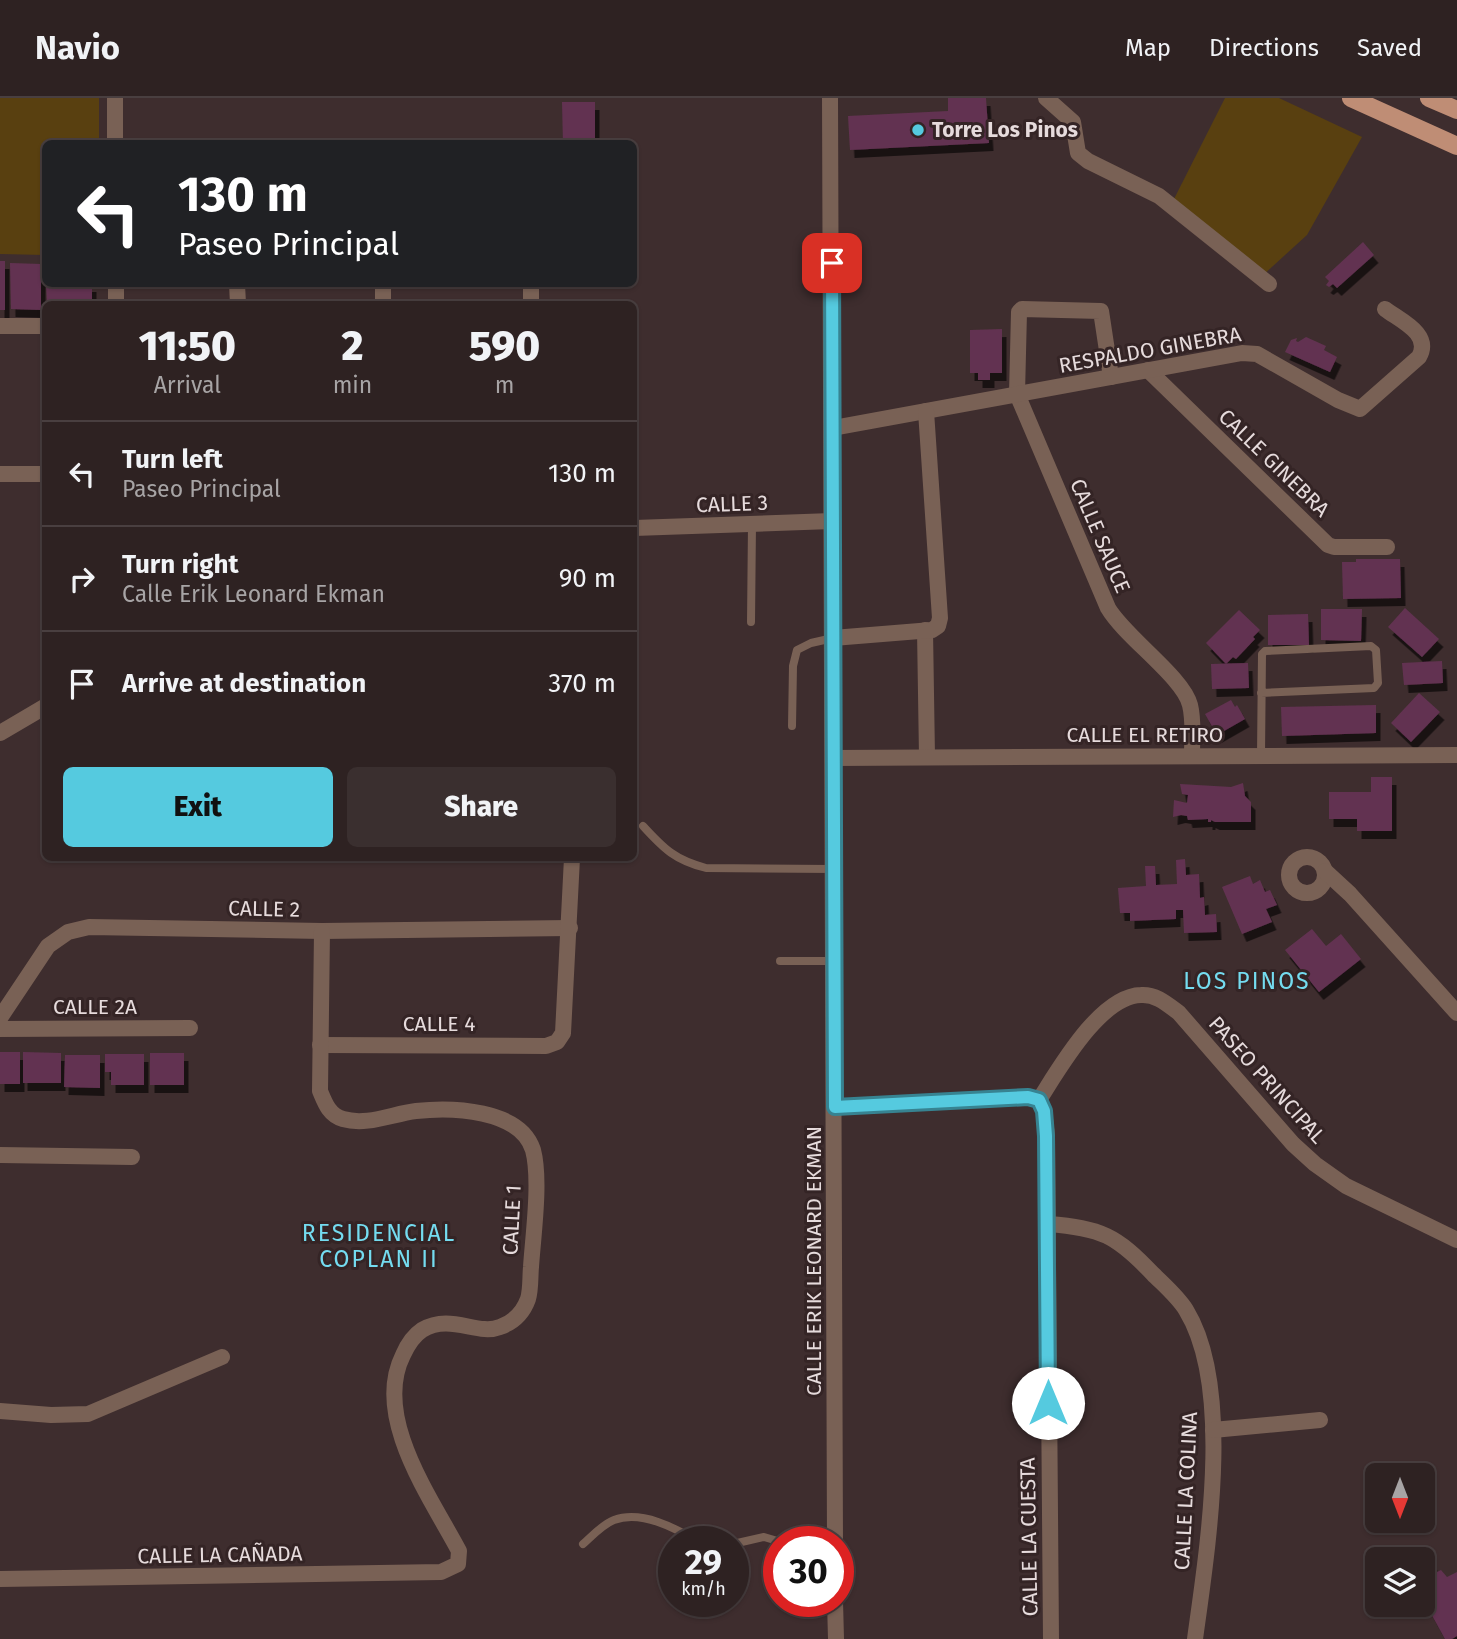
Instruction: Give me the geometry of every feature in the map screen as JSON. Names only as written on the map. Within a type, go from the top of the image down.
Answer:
[{"type":"main road","points":[[1351,98],[1457,146]]},
{"type":"street","points":[[115,98],[115,140]]},
{"type":"street","name":"CALLE ERIK LEONARD EKMAN","points":[[831,98],[835,1526]]},
{"type":"street","points":[[1046,98],[1073,122],[1079,153],[1088,161],[1159,196],[1269,284]]},
{"type":"street","points":[[1017,394],[1018,316],[1022,309],[1101,311],[1111,377]]},
{"type":"street","name":"RESPALDO GINEBRA","points":[[833,428],[1232,354],[1251,353],[1360,409],[1419,357],[1422,351],[1420,335],[1385,309]]},
{"type":"street","points":[[0,326],[42,326]]},
{"type":"street","name":"CALLE GINEBRA","points":[[1148,370],[1328,545],[1387,547]]},
{"type":"street","name":"CALLE SAUCE","points":[[1017,394],[1108,608],[1117,622],[1174,681],[1188,700],[1192,714],[1192,755]]},
{"type":"street","points":[[926,411],[940,618],[932,628],[927,757]]},
{"type":"street","points":[[0,474],[42,474]]},
{"type":"street","name":"CALLE 3","points":[[637,528],[832,522]]},
{"type":"street","points":[[833,638],[932,628]]},
{"type":"street","points":[[0,733],[42,708]]},
{"type":"street","name":"CALLE EL RETIRO","points":[[833,758],[1457,755]]},
{"type":"street","points":[[570,929],[572,861]]},
{"type":"street","points":[[1325,871],[1350,894],[1457,1013]]},
{"type":"street","name":"CALLE 2","points":[[0,1018],[48,946],[68,932],[89,927],[322,931],[570,929]]},
{"type":"street","name":"CALLE 4","points":[[320,1045],[546,1046],[556,1042],[563,1033],[570,929]]},
{"type":"street","name":"CALLE 1","points":[[322,931],[320,1091],[328,1110],[342,1118],[370,1121],[417,1111],[471,1112],[495,1116],[520,1128],[533,1150],[536,1206],[528,1298],[517,1319],[496,1329],[447,1322],[422,1331],[408,1343],[397,1367],[394,1390],[396,1413],[413,1470],[459,1551],[458,1564],[441,1572]]},
{"type":"street","name":"PASEO PRINCIPAL","points":[[1039,1100],[1083,1037],[1111,1006],[1129,996],[1143,994],[1161,999],[1179,1013],[1293,1144],[1315,1164],[1346,1186],[1457,1240]]},
{"type":"street","name":"CALLE 2A","points":[[0,1028],[190,1028]]},
{"type":"street","points":[[835,1107],[1028,1097],[1039,1100]]},
{"type":"street","name":"CALLE LA CUESTA","points":[[1039,1100],[1044,1111],[1046,1136],[1048,1224],[1051,1639]]},
{"type":"street","points":[[0,1155],[132,1157]]},
{"type":"street","name":"CALLE LA COLINA","points":[[1048,1224],[1081,1227],[1117,1240],[1185,1308],[1202,1347],[1210,1382],[1213,1430],[1207,1551],[1195,1639]]},
{"type":"street","points":[[0,1411],[51,1415],[88,1414],[222,1357]]},
{"type":"street","points":[[1213,1430],[1320,1420]]},
{"type":"street","name":"CALLE LA CAÑADA","points":[[0,1580],[441,1572]]},
{"type":"street","points":[[835,1617],[836,1639]]},
{"type":"lane","points":[[751,622],[752,524]]},
{"type":"lane","points":[[792,726],[793,666],[797,650],[811,643],[833,638]]},
{"type":"lane","points":[[1261,692],[1374,688],[1378,683],[1377,650],[1371,646],[1265,651],[1262,654],[1261,692],[1261,755]]},
{"type":"lane","points":[[643,826],[666,851],[687,863],[718,869],[834,869]]},
{"type":"lane","points":[[780,961],[834,961]]},
{"type":"lane","points":[[583,1544],[609,1522],[632,1517],[668,1526]]},
{"type":"shaded area","points":[[0,98],[99,98],[99,140],[42,140],[42,255],[0,254]]},
{"type":"shaded area","points":[[1225,98],[1279,98],[1362,137],[1307,235],[1262,276],[1172,203]]},
{"type":"building","name":"Torre Los Pinos","points":[[948,98],[986,98],[989,143],[850,150],[848,116],[948,111]]},
{"type":"building","points":[[562,102],[595,102],[595,140],[563,140]]},
{"type":"building","points":[[1363,242],[1374,255],[1337,288],[1333,284],[1329,287],[1326,285],[1329,281],[1325,277]]},
{"type":"building","points":[[0,261],[5,261],[5,310],[0,310]]},
{"type":"building","points":[[10,263],[41,264],[41,310],[11,309]]},
{"type":"building","points":[[46,287],[92,287],[92,301],[47,301]]},
{"type":"building","points":[[1002,329],[1002,373],[990,373],[990,380],[978,380],[978,373],[970,373],[970,330]]},
{"type":"building","points":[[1306,337],[1326,346],[1324,350],[1337,357],[1330,372],[1285,352],[1291,340],[1297,338],[1298,342]]},
{"type":"building","points":[[1356,559],[1400,559],[1401,598],[1343,599],[1342,562],[1356,562]]},
{"type":"building","points":[[1405,608],[1439,639],[1422,657],[1388,627]]},
{"type":"building","points":[[1321,609],[1362,609],[1361,641],[1321,640]]},
{"type":"building","points":[[1239,610],[1260,630],[1236,659],[1233,657],[1226,664],[1206,643]]},
{"type":"building","points":[[1308,614],[1309,645],[1268,645],[1268,615]]},
{"type":"building","points":[[1442,661],[1443,683],[1404,685],[1402,663]]},
{"type":"building","points":[[1248,663],[1249,688],[1212,689],[1211,664]]},
{"type":"building","points":[[1419,693],[1440,712],[1411,742],[1391,723]]},
{"type":"building","points":[[1231,700],[1245,719],[1217,735],[1205,714]]},
{"type":"building","points":[[1376,705],[1376,733],[1282,736],[1281,707]]},
{"type":"building","points":[[1371,777],[1392,777],[1392,831],[1357,831],[1357,819],[1329,819],[1329,792],[1371,792]]},
{"type":"building","points":[[1243,783],[1245,796],[1251,802],[1251,822],[1208,822],[1208,819],[1188,820],[1187,816],[1181,815],[1173,817],[1174,800],[1187,803],[1188,795],[1182,794],[1180,784],[1231,787]]},
{"type":"building","points":[[1185,859],[1186,875],[1199,874],[1200,898],[1204,897],[1205,915],[1216,914],[1217,932],[1184,933],[1183,910],[1176,910],[1176,919],[1130,921],[1130,913],[1120,913],[1118,888],[1146,886],[1145,866],[1155,866],[1156,885],[1177,884],[1176,860]]},
{"type":"building","points":[[1250,876],[1253,884],[1260,880],[1265,892],[1270,890],[1277,905],[1266,909],[1272,922],[1242,934],[1222,887]]},
{"type":"building","points":[[1312,929],[1326,946],[1341,934],[1361,959],[1319,992],[1285,950]]},
{"type":"building","points":[[0,1052],[20,1052],[20,1084],[0,1084]]},
{"type":"building","points":[[23,1052],[61,1053],[61,1083],[23,1083]]},
{"type":"building","points":[[150,1053],[184,1053],[184,1085],[150,1085]]},
{"type":"building","points":[[105,1054],[144,1054],[144,1085],[111,1085],[111,1072],[105,1072]]},
{"type":"building","points":[[65,1055],[100,1055],[100,1088],[64,1087]]},
{"type":"building","points":[[1435,1568],[1437,1572],[1441,1570],[1447,1577],[1457,1572],[1457,1636],[1445,1639],[1433,1617]]},
{"type":"place","name":"Torre Los Pinos","points":[[918,130]]},
{"type":"district","name":"LOS PINOS","points":[[1247,981]]},
{"type":"district","name":"RESIDENCIAL COPLAN II","points":[[379,1246]]},
{"type":"route","points":[[832,263],[835,1107],[1028,1097],[1039,1100],[1044,1111],[1046,1136],[1048,1403]]}]
